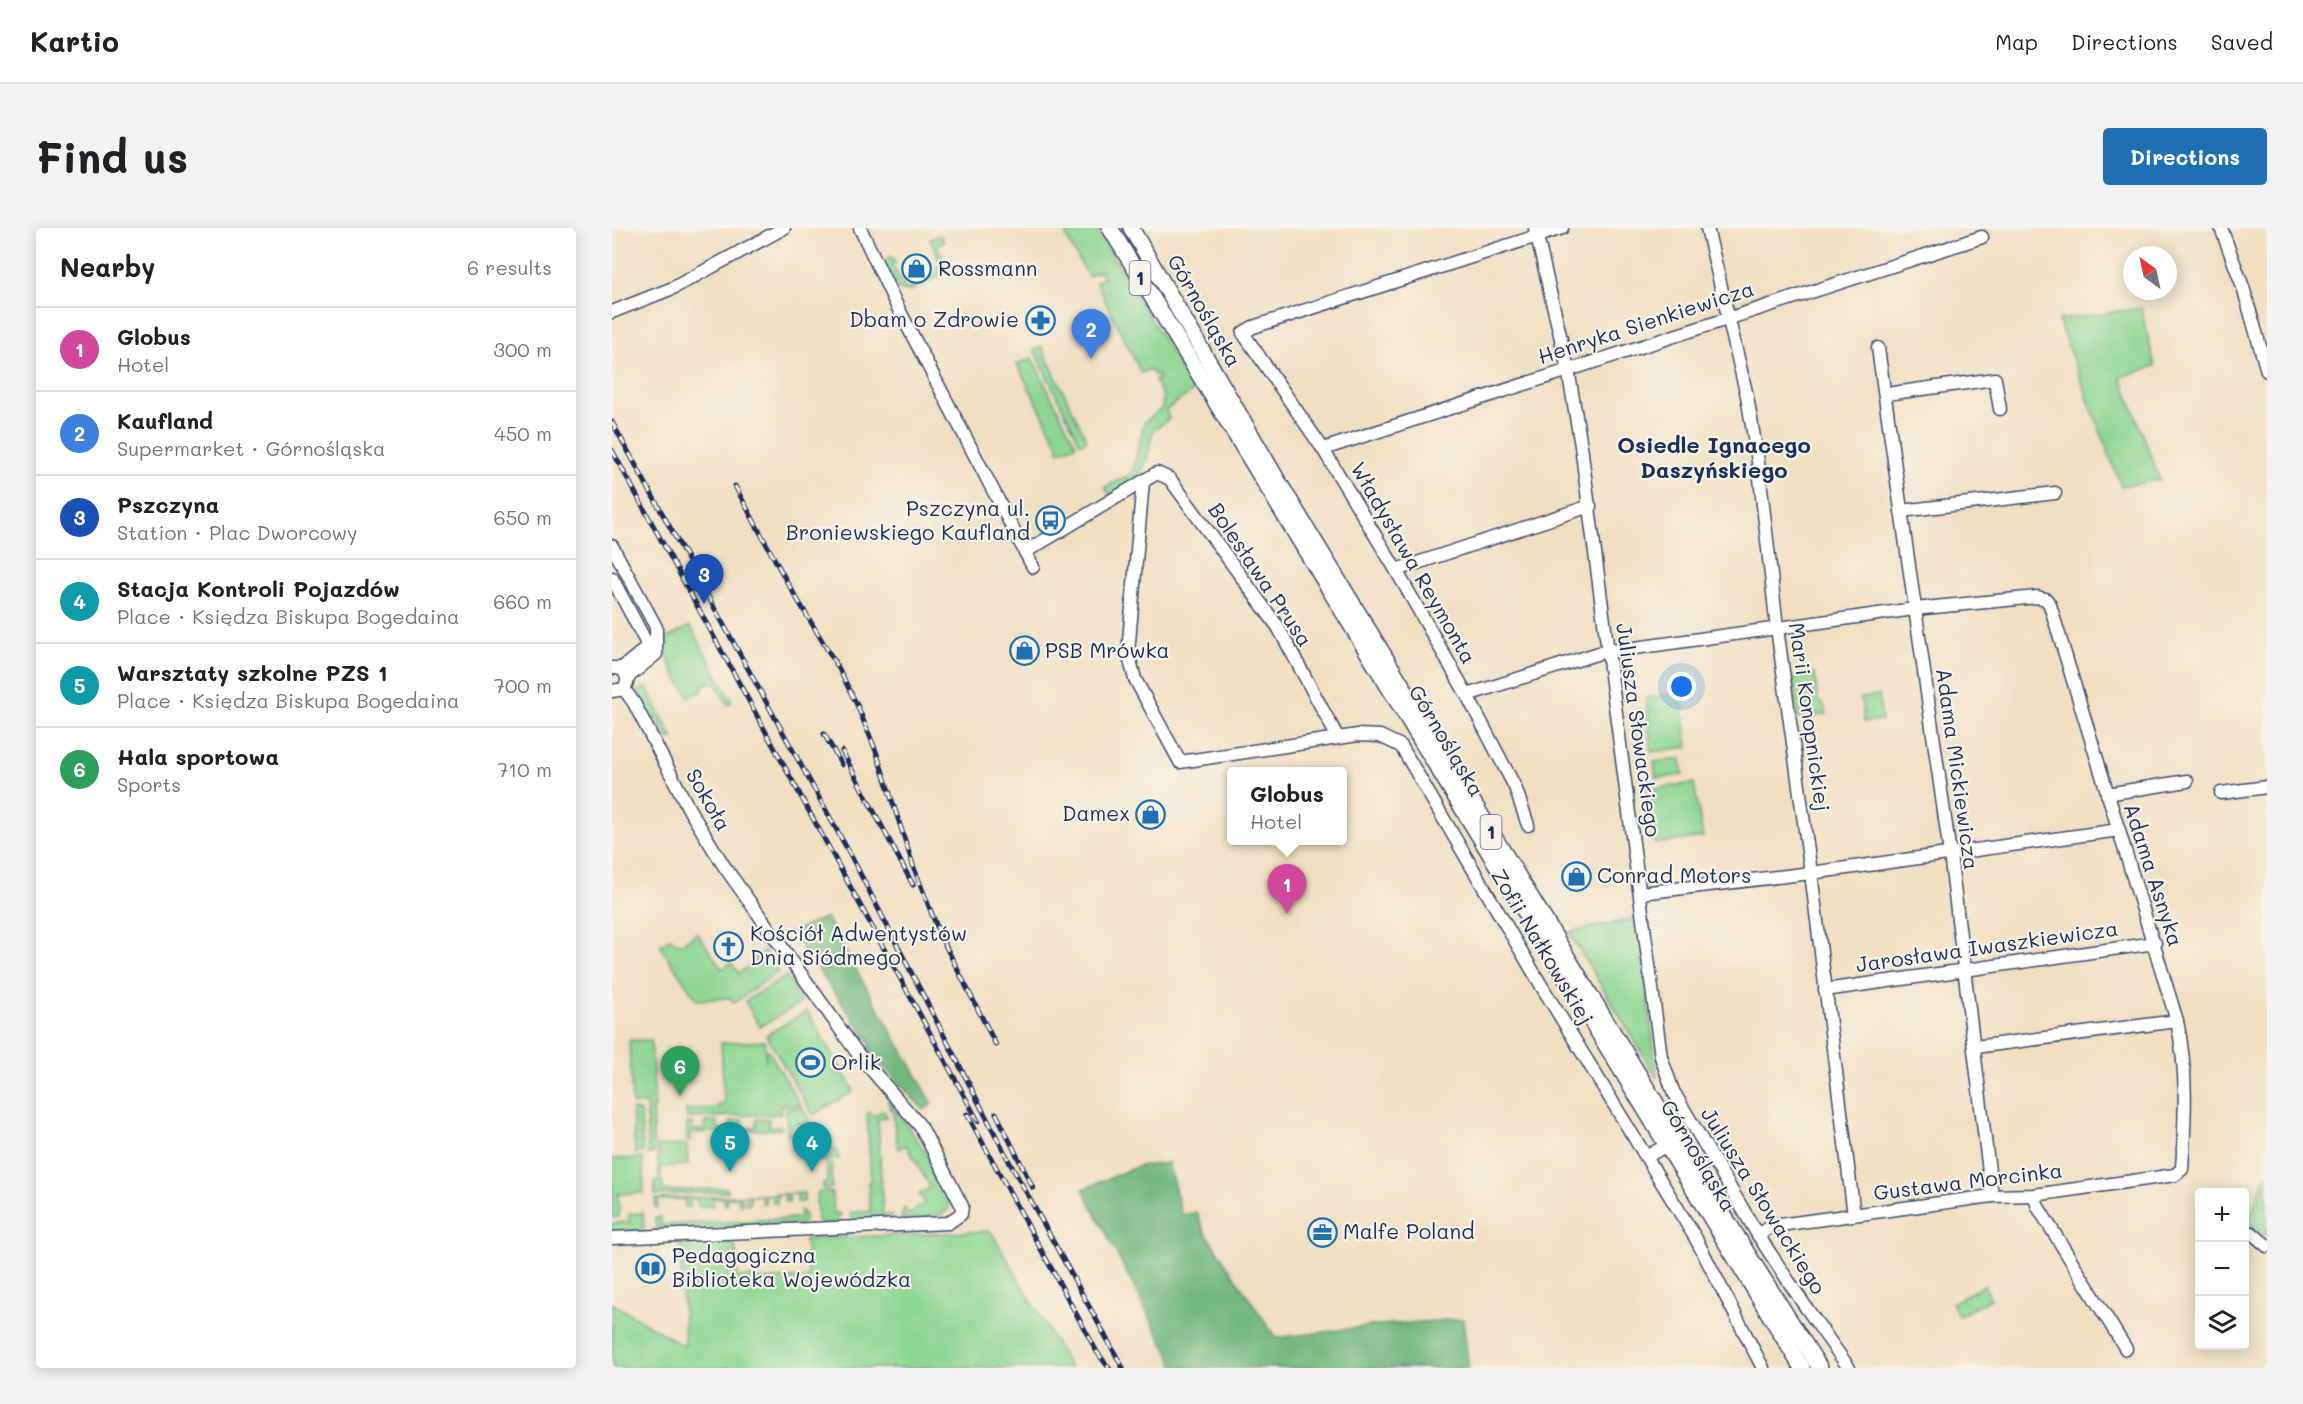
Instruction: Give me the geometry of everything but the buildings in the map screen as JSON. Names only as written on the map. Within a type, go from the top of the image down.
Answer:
[{"type":"main road","name":"Górnośląska","points":[[1110,228],[1802,1368]]},
{"type":"main road","name":"Górnośląska","points":[[1131,228],[1284,491],[1741,1243],[1821,1368]]},
{"type":"street","points":[[612,312],[672,288],[784,228]]},
{"type":"street","points":[[860,228],[896,304],[1033,567]]},
{"type":"street","points":[[1536,232],[1562,228]]},
{"type":"street","name":"Marii Konopnickiej","points":[[1707,228],[1748,396],[1854,1215]]},
{"type":"street","points":[[2221,228],[2243,287],[2267,371]]},
{"type":"street","name":"Władysława Reymonta","points":[[1528,825],[1515,787],[1467,695],[1396,570],[1323,449],[1243,333],[1253,327],[1536,232]]},
{"type":"street","name":"Juliusza Słowackiego","points":[[1536,232],[1568,369],[1590,506],[1661,1057],[1671,1085],[1758,1234],[1849,1368]]},
{"type":"street","name":"Henryka Sienkiewicza","points":[[1323,449],[1982,237]]},
{"type":"street","name":"Adama Mickiewicza","points":[[1878,348],[1950,854],[1992,1196]]},
{"type":"street","points":[[1886,394],[1995,379],[2000,409]]},
{"type":"street","name":"Bolesława Prusa","points":[[1143,481],[1157,473],[1170,479],[1278,627],[1338,738]]},
{"type":"street","points":[[1025,552],[1143,481]]},
{"type":"street","name":"Zofii Nałkowskiej","points":[[1143,481],[1128,653],[1135,679],[1180,762],[1358,735],[1380,736],[1401,746],[1553,1005],[1695,1237],[1763,1368]]},
{"type":"street","points":[[1901,511],[2055,493]]},
{"type":"street","points":[[1396,570],[1590,506]]},
{"type":"street","points":[[612,546],[656,627],[656,654],[616,679]]},
{"type":"street","points":[[612,578],[646,642],[645,649],[616,679]]},
{"type":"street","name":"Adama Asnyka","points":[[1914,609],[2037,597],[2046,599],[2155,943],[2177,1021],[2184,1052],[2186,1080],[2182,1169]]},
{"type":"street","points":[[1467,695],[1608,652],[1914,609]]},
{"type":"street","name":"Sokoła","points":[[612,1238],[948,1223],[961,1214],[962,1206],[960,1198],[921,1127],[858,1054],[718,857],[690,811],[634,703],[616,679]]},
{"type":"street","points":[[2107,794],[2187,782]]},
{"type":"street","points":[[2221,793],[2267,787]]},
{"type":"street","points":[[1641,893],[1811,873],[2119,830]]},
{"type":"street","name":"Jarosława Iwaszkiewicza","points":[[1825,990],[2155,943]]},
{"type":"street","points":[[1975,1047],[2177,1021]]},
{"type":"street","points":[[1646,1157],[1667,1145]]},
{"type":"street","name":"Gustawa Morcinka","points":[[1758,1234],[1772,1226],[1992,1196],[2034,1195],[2175,1175],[2182,1169]]},
{"type":"street","points":[[2034,1195],[2038,1207],[2127,1349]]},
{"type":"street","points":[[2249,1232],[2267,1246]]},
{"type":"green space","points":[[1069,228],[1096,228],[1194,390],[1166,410],[1169,419],[1153,431],[1143,469],[1133,481],[1114,496],[1108,493],[1105,487],[1132,474],[1144,423],[1162,408],[1163,397],[1155,381],[1159,379],[1157,375],[1154,375],[1150,369],[1141,373],[1096,282],[1104,278],[1099,271],[1088,276],[1066,237]]},
{"type":"green space","points":[[940,235],[944,241],[937,245],[949,272],[910,291],[898,289],[884,263],[892,256],[896,262],[892,264],[906,290],[939,272],[937,267],[941,264],[930,239]]},
{"type":"green space","points":[[2141,308],[2155,366],[2121,377],[2160,480],[2121,486],[2058,320]]},
{"type":"green space","points":[[1041,346],[1087,440],[1080,443],[1034,350]]},
{"type":"green space","points":[[1032,358],[1076,445],[1058,452],[1058,445],[1017,364]]},
{"type":"green space","points":[[690,626],[732,701],[728,705],[716,684],[709,682],[703,685],[702,691],[688,696],[672,668],[664,645],[665,639]]},
{"type":"green space","points":[[1815,674],[1818,701],[1824,705],[1826,714],[1798,718],[1792,678]]},
{"type":"green space","points":[[646,687],[673,738],[666,738],[656,718],[651,720],[638,691]]},
{"type":"green space","points":[[1681,693],[1688,747],[1651,752],[1646,698]]},
{"type":"green space","points":[[1879,695],[1882,720],[1864,722],[1861,698]]},
{"type":"green space","points":[[1681,759],[1683,775],[1656,778],[1654,762]]},
{"type":"green space","points":[[1694,783],[1703,837],[1655,844],[1647,790]]},
{"type":"green space","points":[[826,917],[933,1104],[924,1110],[869,1051],[870,1042],[791,932]]},
{"type":"green space","points":[[1639,918],[1657,1078],[1569,932]]},
{"type":"green space","points":[[697,933],[722,969],[731,963],[739,973],[756,961],[755,958],[764,951],[779,971],[734,1003],[731,998],[697,1000],[660,946],[670,938],[682,943]]},
{"type":"green space","points":[[787,976],[802,1002],[760,1027],[745,1001]]},
{"type":"green space","name":"Orlik","points":[[807,1011],[854,1091],[813,1115],[766,1035]]},
{"type":"green space","points":[[629,1040],[651,1040],[655,1108],[652,1109],[654,1153],[648,1154],[646,1104],[632,1104]]},
{"type":"green space","points":[[765,1041],[766,1062],[766,1050],[768,1050],[801,1105],[781,1106],[781,1114],[687,1118],[686,1110],[718,1108],[718,1105],[724,1104],[721,1043]]},
{"type":"green space","points":[[887,1100],[926,1153],[944,1186],[948,1209],[941,1215],[901,1219],[904,1208],[910,1214],[925,1202],[919,1195],[930,1187],[906,1145],[898,1149],[893,1114]]},
{"type":"green space","points":[[802,1107],[811,1123],[791,1125],[791,1136],[787,1136],[786,1109]]},
{"type":"green space","points":[[632,1110],[638,1111],[641,1115],[643,1153],[635,1153]]},
{"type":"green space","points":[[884,1110],[887,1117],[878,1118],[883,1215],[891,1215],[892,1221],[856,1222],[850,1213],[870,1211],[868,1182],[871,1181],[867,1114],[870,1112],[873,1116]]},
{"type":"green space","points":[[756,1119],[769,1119],[769,1127],[781,1126],[782,1129],[691,1133],[691,1141],[687,1141],[687,1123],[692,1123],[693,1130],[705,1129],[705,1122],[717,1121],[718,1129],[730,1128],[730,1121],[743,1120],[744,1128],[756,1127]]},
{"type":"green space","points":[[687,1145],[688,1165],[661,1167],[661,1177],[659,1177],[657,1146]]},
{"type":"green space","points":[[816,1146],[831,1146],[837,1151],[839,1159],[831,1159],[832,1188],[823,1189],[823,1183],[827,1182],[826,1160],[818,1160]]},
{"type":"green space","points":[[643,1158],[644,1193],[618,1194],[619,1217],[612,1217],[612,1159]]},
{"type":"green space","points":[[1168,1163],[1182,1215],[1197,1212],[1204,1231],[1276,1338],[1379,1325],[1463,1319],[1469,1368],[1176,1368],[1083,1189],[1138,1166]]},
{"type":"green space","points":[[2267,1172],[2267,1236],[2249,1224]]},
{"type":"green space","points":[[662,1180],[663,1191],[727,1188],[728,1192],[655,1195],[654,1182]]},
{"type":"green space","points":[[819,1192],[832,1192],[834,1213],[841,1214],[835,1223],[821,1224],[817,1220],[816,1195]]},
{"type":"green space","points":[[804,1193],[804,1202],[797,1202],[797,1194],[789,1194],[789,1202],[785,1202],[784,1194],[777,1195],[777,1203],[773,1203],[772,1195],[765,1196],[765,1203],[762,1203],[761,1195],[750,1196],[750,1204],[746,1204],[746,1196],[742,1196],[743,1204],[739,1204],[738,1197],[727,1198],[727,1205],[725,1205],[724,1198],[713,1198],[713,1206],[698,1206],[697,1199],[689,1199],[690,1207],[685,1207],[685,1199],[658,1200],[658,1208],[655,1208],[656,1199]]},
{"type":"green space","points":[[800,1210],[805,1215],[805,1221],[800,1225],[656,1229],[655,1218],[660,1217],[661,1225],[800,1218]]},
{"type":"green space","points":[[643,1213],[644,1227],[640,1232],[612,1233],[612,1223],[629,1222],[629,1214]]},
{"type":"green space","points":[[991,1231],[1070,1368],[612,1368],[612,1303],[685,1347],[680,1245],[735,1243],[738,1278],[752,1277],[756,1280],[808,1277],[805,1239]]},
{"type":"green space","points":[[1984,1285],[1991,1299],[1959,1316],[1952,1303]]},
{"type":"railway","points":[[612,422],[850,854],[1010,1163],[1123,1368]]},
{"type":"railway","points":[[612,450],[978,1121]]},
{"type":"railway","points":[[735,486],[857,705],[876,751],[914,868],[940,935],[996,1045]]},
{"type":"railway","points":[[824,734],[842,765]]},
{"type":"railway","points":[[842,751],[913,885]]},
{"type":"railway","points":[[996,1113],[1033,1188]]},
{"type":"railway","points":[[967,1114],[1097,1352],[1109,1368]]},
{"type":"place","name":"Rossmann","points":[[917,269]]},
{"type":"place","name":"Dbam o Zdrowie","points":[[1040,320]]},
{"type":"place","name":"Kaufland","points":[[1091,359]]},
{"type":"place","name":"Pszczyna ul. Broniewskiego Kaufland","points":[[1051,521]]},
{"type":"place","name":"Pszczyna","points":[[704,604]]},
{"type":"place","name":"PSB Mrówka","points":[[1024,651]]},
{"type":"place","name":"Damex","points":[[1151,814]]},
{"type":"place","name":"Conrad Motors","points":[[1576,876]]},
{"type":"place","name":"Globus","points":[[1287,914]]},
{"type":"place","name":"Kościół Adwentystów Dnia Siódmego","points":[[729,946]]},
{"type":"place","name":"Orlik","points":[[810,1063]]},
{"type":"place","name":"Hala sportowa","points":[[680,1096]]},
{"type":"place","name":"Warsztaty szkolne PZS 1","points":[[730,1172]]},
{"type":"place","name":"Stacja Kontroli Pojazdów","points":[[812,1172]]},
{"type":"place","name":"Malfe Poland","points":[[1322,1232]]},
{"type":"place","name":"Pedagogiczna Biblioteka Wojewódzka","points":[[651,1268]]},
{"type":"district","name":"Osiedle Ignacego Daszyńskiego","points":[[1714,458]]}]
